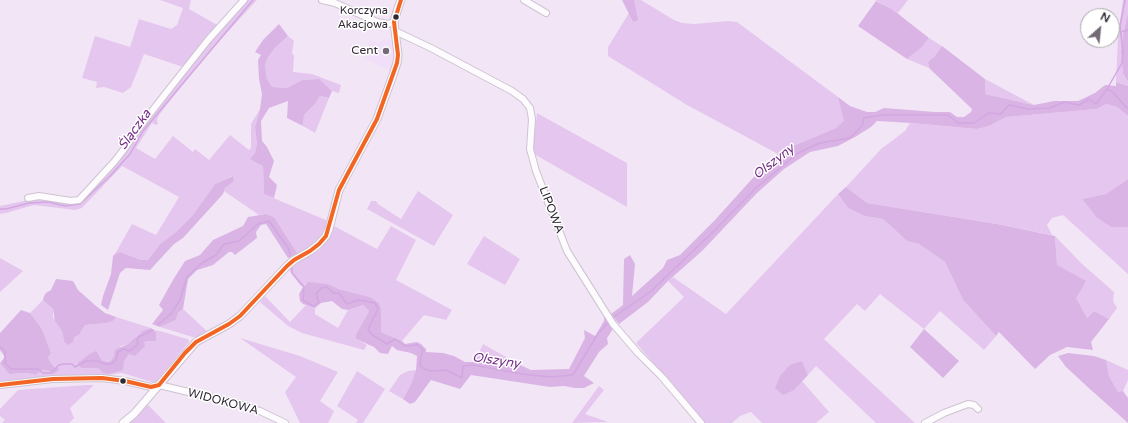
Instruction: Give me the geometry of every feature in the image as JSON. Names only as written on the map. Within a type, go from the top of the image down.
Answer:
[{"type":"street","points":[[28,198],[39,196],[71,201],[79,200],[114,162],[134,134],[208,40],[244,0]]},
{"type":"street","points":[[322,0],[335,3],[377,22],[388,24],[394,22]]},
{"type":"street","points":[[123,423],[134,414],[196,342],[229,324],[240,316],[287,266],[319,244],[326,236],[339,190],[378,117],[397,63],[398,55],[394,22],[401,0]]},
{"type":"street","points":[[524,0],[546,14]]},
{"type":"street","name":"LIPOWA","points":[[395,31],[431,48],[512,91],[523,99],[530,108],[532,119],[530,149],[536,171],[567,251],[613,324],[638,353],[662,377],[701,423]]},
{"type":"street","name":"WIDOKOWA","points":[[0,385],[53,379],[102,378],[151,386],[159,385],[239,404],[260,411],[285,423]]},
{"type":"street","points":[[926,423],[944,413],[968,404],[978,408]]},
{"type":"shaded area","points":[[160,0],[191,0],[189,9],[219,26],[183,67],[144,54],[131,87],[123,93],[104,87],[96,88],[97,82],[82,78],[95,36],[130,47],[139,19],[171,29],[177,25],[183,8]]},
{"type":"shaded area","points":[[247,0],[257,0],[200,62],[159,115],[157,120],[158,124],[156,125],[152,123],[136,148],[155,159],[173,136],[193,152],[195,149],[209,160],[230,135],[249,150],[251,148],[251,124],[260,109],[255,127],[257,143],[255,153],[263,166],[264,194],[328,221],[319,240],[298,254],[274,217],[266,214],[259,215],[224,191],[225,188],[233,181],[232,176],[215,184],[192,216],[176,232],[160,244],[148,260],[141,260],[120,252],[115,254],[132,224],[156,235],[179,197],[122,166],[82,208],[75,210],[34,205],[0,214],[0,206],[38,198],[77,203],[135,135],[201,52]]},
{"type":"shaded area","points":[[622,0],[634,0],[638,20],[633,22]]},
{"type":"shaded area","points":[[634,0],[641,0],[674,20],[682,23],[694,24],[728,21],[737,22],[838,97],[845,121],[836,128],[778,154],[687,105],[608,56],[608,47],[629,13],[633,22]]},
{"type":"shaded area","points":[[875,0],[908,0],[898,13]]},
{"type":"shaded area","points":[[1123,0],[1128,0],[1128,13],[1121,52],[1123,74],[1128,81],[1128,86],[1116,82],[1117,48],[1120,48],[1120,22]]},
{"type":"shaded area","points":[[876,1],[892,9],[929,38],[921,48],[907,59],[858,26]]},
{"type":"shaded area","points":[[1128,13],[1128,81],[1123,74],[1121,52]]},
{"type":"shaded area","points":[[279,24],[288,36],[275,48],[268,57],[265,65],[267,79],[272,87],[287,88],[302,80],[319,79],[332,91],[329,98],[320,96],[315,104],[304,115],[303,126],[287,118],[288,101],[269,108],[261,121],[262,141],[267,147],[274,161],[269,177],[277,185],[274,198],[264,194],[263,166],[250,159],[255,153],[257,143],[255,127],[262,94],[259,79],[258,60],[261,55],[255,52],[263,40]]},
{"type":"shaded area","points":[[288,36],[294,41],[292,53],[294,56],[293,72],[312,74],[341,85],[339,93],[332,91],[318,79],[302,80],[287,88],[272,87],[267,79],[265,65],[268,57],[275,48]]},
{"type":"shaded area","points":[[929,38],[942,46],[934,57],[928,62],[929,68],[907,59],[921,48]]},
{"type":"shaded area","points":[[383,39],[392,41],[395,55],[390,70],[364,59],[370,40],[380,43]]},
{"type":"shaded area","points":[[942,46],[985,79],[985,94],[1034,105],[1054,101],[1078,101],[1095,93],[1105,85],[1116,86],[1116,82],[1128,86],[1128,116],[1117,107],[1106,104],[1097,109],[1006,117],[989,126],[977,129],[877,121],[871,127],[838,146],[810,152],[784,169],[757,193],[702,251],[668,281],[648,302],[619,324],[611,314],[623,305],[624,259],[630,255],[635,264],[632,296],[663,268],[667,260],[680,255],[714,221],[752,179],[780,152],[836,128],[844,121],[838,97],[850,106],[867,112],[875,112],[884,108],[950,112],[957,117],[964,117],[971,112],[972,109],[929,68],[928,62],[934,57]]},
{"type":"shaded area","points":[[985,79],[1034,105],[985,94]]},
{"type":"shaded area","points":[[320,96],[329,98],[315,133],[303,126],[304,115],[315,104]]},
{"type":"shaded area","points":[[1106,104],[1117,107],[1128,116],[1128,179],[1106,194],[1082,199],[1097,218],[1111,227],[1128,227],[1128,274],[1063,215],[1052,218],[1047,225],[1052,235],[997,224],[867,203],[846,187],[881,149],[905,131],[910,123],[977,129],[989,126],[1006,117],[1097,109]]},
{"type":"shaded area","points":[[537,113],[627,163],[627,207],[534,154],[533,146]]},
{"type":"shaded area","points":[[233,176],[234,181],[225,188],[223,194],[183,238],[174,244],[150,270],[126,268],[120,273],[108,310],[101,305],[111,274],[113,256],[115,254],[120,252],[141,260],[148,260],[160,244],[176,232],[192,216],[215,184]]},
{"type":"shaded area","points":[[1128,179],[1128,227],[1111,227],[1097,218],[1082,199],[1106,194]]},
{"type":"shaded area","points":[[846,187],[867,203],[997,224],[1055,236],[1057,265],[1086,281],[1076,298],[1087,318],[1094,311],[1109,319],[1091,342],[1093,350],[1067,347],[1050,355],[1035,369],[999,332],[996,336],[963,300],[945,262],[919,244],[907,241],[883,219],[864,216],[848,208],[838,194]]},
{"type":"shaded area","points":[[418,191],[453,215],[434,246],[367,209],[371,201],[376,201],[378,204],[401,219]]},
{"type":"shaded area","points":[[838,194],[848,208],[864,216],[883,219],[907,241],[919,244],[945,262],[963,300],[996,336],[984,350],[940,311],[924,329],[880,294],[865,311],[857,304],[824,339],[915,423],[876,423],[816,366],[808,375],[802,361],[794,390],[802,381],[829,412],[816,423],[762,423],[751,412],[740,416],[732,423],[705,423],[636,343],[684,297],[668,281],[673,277],[726,314]]},
{"type":"shaded area","points":[[266,214],[274,217],[298,254],[288,258],[266,224],[261,225],[256,232],[257,238],[235,255],[232,252],[229,252],[213,265],[197,270],[188,279],[183,309],[178,313],[176,320],[160,327],[152,324],[163,310],[159,305],[185,261],[200,255],[213,240],[243,226],[248,217]]},
{"type":"shaded area","points":[[334,226],[377,249],[391,226],[416,240],[396,280],[452,310],[446,320],[424,315],[402,341],[381,332],[381,309],[379,303],[370,297],[339,289],[328,284],[306,283],[303,287],[300,285],[289,270],[294,265],[319,250],[327,241]]},
{"type":"shaded area","points":[[484,236],[520,259],[505,285],[467,264]]},
{"type":"shaded area","points":[[1055,236],[1081,263],[1114,292],[1113,301],[1117,308],[1109,319],[1094,311],[1087,318],[1057,265]]},
{"type":"shaded area","points":[[0,258],[23,271],[0,292]]},
{"type":"shaded area","points":[[56,279],[73,281],[78,290],[96,306],[105,313],[116,317],[113,321],[107,323],[85,325],[79,335],[74,337],[73,342],[67,345],[64,341],[62,331],[55,321],[53,309],[43,300],[46,293],[51,290]]},
{"type":"shaded area","points":[[308,282],[328,284],[339,289],[370,297],[379,303],[381,309],[381,332],[402,341],[405,344],[417,342],[426,349],[426,352],[443,353],[454,356],[465,362],[474,362],[476,359],[520,365],[531,370],[569,369],[585,338],[584,330],[595,336],[604,321],[604,316],[613,329],[607,338],[608,344],[599,352],[584,376],[594,383],[584,388],[564,386],[550,387],[471,375],[460,389],[431,380],[415,402],[410,404],[403,399],[416,370],[417,356],[397,350],[392,346],[388,354],[380,353],[374,347],[356,339],[356,335],[369,311],[363,305],[348,310],[342,309],[332,301],[321,303],[315,308],[303,304],[300,301],[299,294]]},
{"type":"shaded area","points":[[265,296],[290,322],[306,305],[315,308],[315,314],[338,328],[348,310],[363,305],[369,311],[356,336],[356,339],[367,345],[364,350],[302,333],[288,326],[260,302]]},
{"type":"shaded area","points":[[43,300],[53,309],[53,317],[62,331],[64,341],[79,335],[85,325],[107,323],[113,321],[116,317],[151,328],[144,330],[128,344],[121,346],[111,361],[107,362],[102,360],[99,355],[88,355],[79,363],[81,368],[98,368],[103,373],[124,361],[129,354],[144,342],[151,341],[156,332],[154,330],[187,339],[189,342],[156,382],[122,373],[107,375],[66,375],[0,381],[0,363],[9,374],[28,373],[35,375],[41,370],[50,371],[58,368],[54,367],[48,358],[51,353],[42,329],[30,313]]},
{"type":"shaded area","points":[[183,309],[207,331],[196,338],[160,327],[176,320],[178,313]]},
{"type":"shaded area","points":[[21,310],[30,313],[42,329],[51,353],[48,358],[54,367],[58,368],[59,370],[53,374],[50,371],[42,370],[35,375],[28,373],[9,374],[0,363],[5,357],[0,350],[0,333]]},
{"type":"shaded area","points":[[151,328],[156,332],[156,341],[144,342],[145,346],[135,356],[129,354],[124,361],[123,370],[109,374],[103,373],[98,368],[81,368],[78,363],[96,351],[102,360],[107,362],[111,361],[115,350],[128,344],[144,330]]},
{"type":"shaded area","points":[[924,329],[959,361],[943,378],[910,347]]},
{"type":"shaded area","points":[[240,338],[300,356],[338,372],[320,401],[334,411],[328,423],[300,423],[285,392],[296,377]]},
{"type":"shaded area","points":[[483,344],[520,365],[476,359]]},
{"type":"shaded area","points":[[1068,353],[1094,356],[1106,360],[1109,376],[1118,392],[1123,391],[1128,398],[1128,423],[1066,367],[1058,356]]},
{"type":"shaded area","points":[[1106,360],[1128,370],[1128,380],[1123,391],[1118,392],[1109,376]]},
{"type":"shaded area","points":[[802,361],[808,375],[794,390],[783,395],[775,388],[780,376],[790,365]]},
{"type":"shaded area","points":[[416,370],[403,399],[389,391],[400,375],[408,371]]},
{"type":"shaded area","points":[[357,371],[385,389],[363,423],[356,423],[358,420],[337,406]]},
{"type":"shaded area","points":[[94,385],[70,408],[74,418],[69,423],[2,423],[5,420],[0,416],[0,409],[18,390]]},
{"type":"shaded area","points":[[599,386],[604,390],[585,414],[608,422],[572,423]]},
{"type":"shaded area","points":[[148,405],[166,423],[130,423]]},
{"type":"waterway","name":"Ślączka","points":[[0,209],[6,209],[29,203],[48,202],[65,206],[80,204],[110,176],[130,154],[143,131],[253,0]]},
{"type":"waterway","name":"Olszyny","points":[[612,318],[650,292],[713,232],[756,188],[798,153],[820,143],[850,138],[862,126],[864,118],[881,115],[948,115],[958,123],[974,123],[989,113],[1001,114],[1009,105],[1028,109],[1050,108],[1064,102],[1079,105],[1089,99],[1096,104],[1107,89],[1122,63],[1123,52],[1120,26],[1125,0]]},
{"type":"waterway","points":[[1121,32],[1128,30]]},
{"type":"waterway","points":[[1107,89],[1113,92],[1128,108]]},
{"type":"waterway","name":"Olszyny","points":[[157,325],[171,314],[180,300],[187,277],[202,263],[216,255],[224,244],[239,241],[258,224],[269,221],[289,249],[291,259]]},
{"type":"waterway","name":"Olszyny","points":[[292,265],[292,273],[304,287],[303,300],[313,306],[319,302],[316,294],[321,288],[327,287],[333,293],[339,293],[347,304],[358,300],[375,303],[378,309],[368,329],[371,334],[387,344],[395,339],[405,346],[418,345],[423,350],[420,366],[431,371],[446,370],[462,378],[463,366],[473,365],[522,374],[550,377],[573,375],[597,335],[608,322]]},
{"type":"waterway","name":"Olszyny","points":[[0,347],[5,351],[5,363],[11,369],[38,369],[43,373],[51,373],[59,365],[63,364],[72,364],[75,367],[86,361],[97,361],[105,364],[111,364],[116,360],[118,352],[123,349],[129,351],[133,349],[138,344],[137,340],[139,337],[153,330]]},
{"type":"transit line","points":[[159,385],[196,342],[229,324],[240,316],[287,266],[294,260],[310,251],[326,236],[339,190],[377,119],[397,63],[398,55],[394,22],[401,0]]},
{"type":"transit line","points":[[0,385],[53,379],[102,378],[125,381],[151,387],[159,385]]},
{"type":"place","name":"Korczyna Akacjowa","points":[[396,17]]},
{"type":"place","name":"Cent","points":[[386,51]]}]
